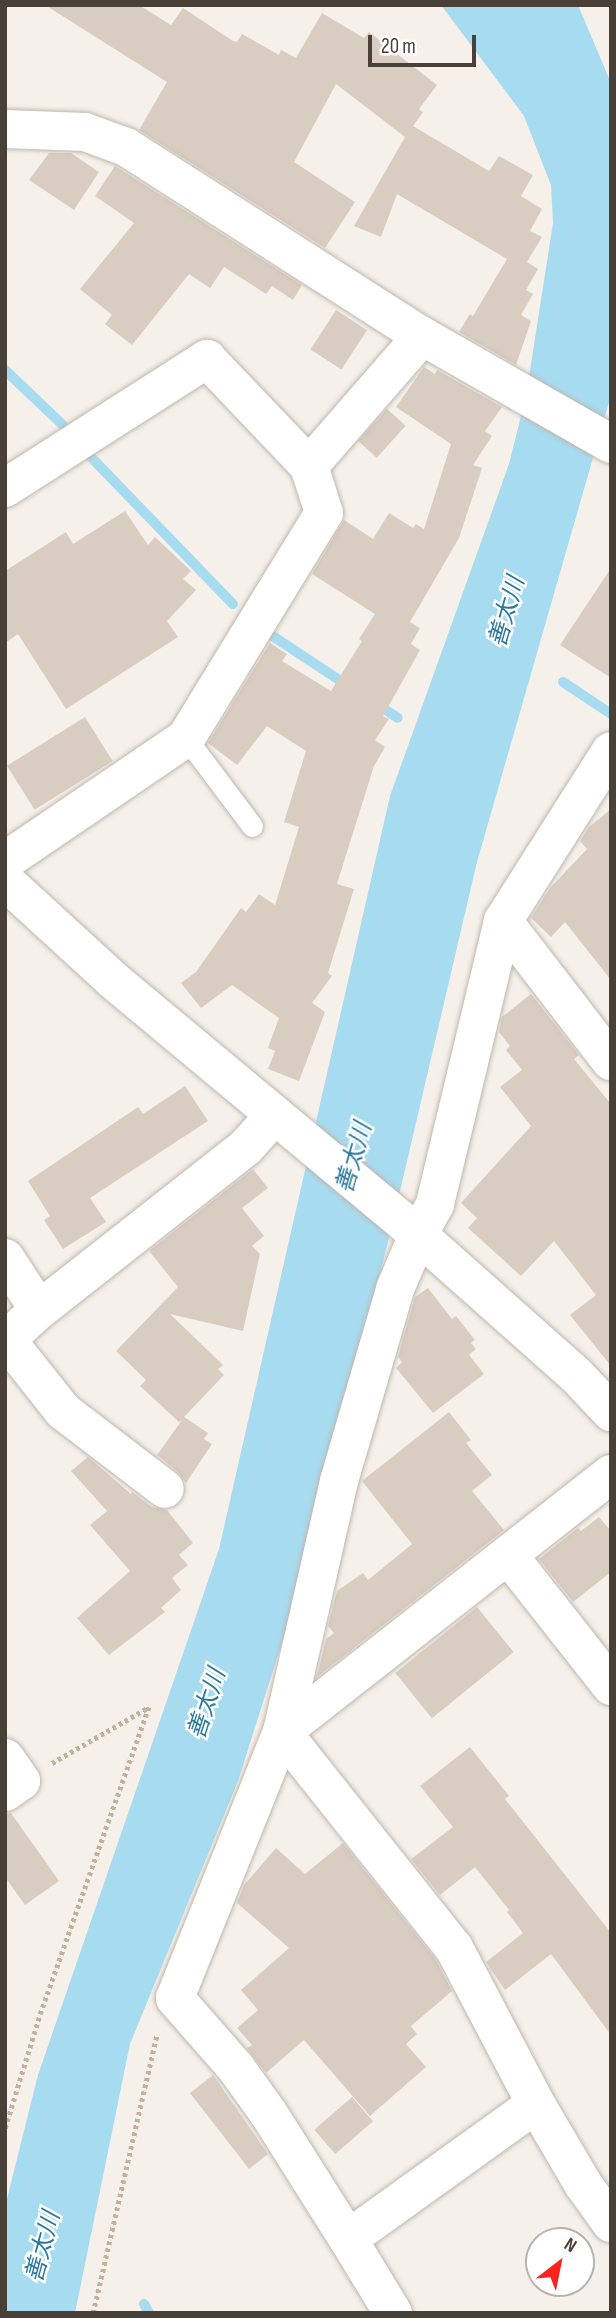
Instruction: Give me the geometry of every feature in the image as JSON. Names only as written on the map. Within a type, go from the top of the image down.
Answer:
[{"type":"street","points":[[5,129],[85,132],[126,147],[422,336],[611,444]]},
{"type":"street","points":[[309,466],[422,336]]},
{"type":"street","points":[[5,488],[207,359],[309,466],[324,513],[186,738],[5,862]]},
{"type":"street","points":[[393,2313],[270,2114],[236,2068],[175,1998],[282,1732],[340,1481],[412,1230],[435,1204],[503,921],[611,751]]},
{"type":"street","points":[[5,881],[113,980],[412,1230],[577,1376],[611,1412]]},
{"type":"street","points":[[503,921],[611,1061]]},
{"type":"street","points":[[165,1489],[63,1411],[5,1340],[39,1310],[246,1147],[289,1127]]},
{"type":"street","points":[[5,1258],[39,1310]]},
{"type":"street","points":[[282,1732],[611,1474]]},
{"type":"street","points":[[508,1555],[611,1686]]},
{"type":"street","points":[[282,1732],[454,1948],[536,2104],[583,2184],[611,2223]]},
{"type":"street","points":[[348,2239],[536,2104]]},
{"type":"lane","points":[[186,738],[252,826]]},
{"type":"path","points":[[5,2128],[40,2014],[149,1707],[10,1777]]},
{"type":"path","points":[[93,2313],[153,2040],[175,1998]]},
{"type":"water","name":"善太川","points":[[441,5],[578,5],[611,83],[611,395],[477,862],[389,1238],[306,1567],[238,1781],[130,2044],[75,2313],[5,2313],[5,2207],[38,2075],[219,1549],[390,796],[509,464],[526,396],[553,223],[551,185],[524,116]]},
{"type":"building","points":[[45,5],[139,5],[171,25],[183,8],[233,41],[237,42],[242,34],[279,55],[281,50],[296,58],[322,13],[364,38],[369,32],[437,85],[419,109],[423,112],[413,126],[489,171],[499,156],[533,175],[521,196],[542,209],[530,231],[542,237],[527,262],[538,269],[526,290],[533,294],[521,315],[531,321],[516,365],[459,332],[470,314],[473,316],[507,259],[397,194],[381,237],[354,226],[405,137],[336,84],[294,162],[355,202],[325,248],[139,130],[167,82]]},
{"type":"building","points":[[49,153],[71,153],[99,172],[74,210],[29,180]]},
{"type":"building","points":[[115,166],[302,285],[293,300],[272,286],[266,294],[224,267],[210,288],[189,274],[132,345],[105,324],[112,315],[80,289],[134,223],[95,196]]},
{"type":"building","points":[[336,310],[367,330],[341,370],[310,349]]},
{"type":"building","points":[[424,367],[435,374],[437,370],[502,407],[485,431],[492,436],[473,465],[482,468],[459,538],[410,622],[420,628],[411,644],[420,650],[383,716],[389,719],[375,740],[385,747],[374,766],[337,884],[354,889],[328,973],[332,976],[312,1003],[325,1012],[299,1081],[268,1069],[275,1051],[268,1048],[279,1018],[232,985],[201,1008],[181,983],[196,972],[241,908],[246,912],[259,894],[275,905],[299,827],[284,822],[306,751],[267,726],[237,765],[208,743],[270,643],[287,654],[282,661],[331,691],[362,641],[359,639],[375,614],[312,574],[344,520],[373,539],[389,513],[413,528],[416,524],[424,529],[451,444],[396,407]]},
{"type":"building","points":[[387,409],[406,426],[377,458],[358,441]]},
{"type":"building","points":[[125,511],[148,545],[155,537],[191,571],[183,579],[196,590],[167,621],[178,637],[66,709],[18,634],[5,643],[5,571],[66,532],[73,544]]},
{"type":"building","points":[[611,568],[611,678],[560,645]]},
{"type":"building","points":[[85,717],[113,761],[35,810],[7,766]]},
{"type":"building","points":[[611,809],[611,980],[565,922],[551,937],[531,918],[550,888],[587,849],[580,841],[589,827]]},
{"type":"building","points":[[531,994],[579,1055],[574,1059],[611,1104],[611,1366],[570,1315],[596,1295],[554,1241],[521,1276],[468,1228],[477,1218],[461,1203],[531,1126],[500,1087],[522,1070],[506,1050],[510,1046],[499,1032],[502,1017]]},
{"type":"building","points":[[185,1086],[208,1121],[90,1198],[106,1222],[63,1249],[44,1220],[50,1216],[28,1181],[138,1107],[143,1114]]},
{"type":"building","points":[[253,1169],[268,1188],[242,1208],[264,1236],[252,1246],[260,1254],[243,1331],[170,1314],[223,1365],[218,1369],[224,1375],[184,1417],[208,1433],[204,1439],[212,1444],[186,1483],[178,1472],[157,1455],[182,1420],[179,1422],[140,1386],[146,1380],[116,1351],[178,1287],[149,1251]]},
{"type":"building","points":[[428,1288],[452,1319],[456,1316],[475,1340],[471,1343],[476,1349],[469,1355],[484,1374],[433,1413],[396,1368],[402,1362],[398,1357],[415,1297]]},
{"type":"building","points":[[449,1412],[471,1440],[466,1443],[492,1475],[472,1491],[504,1530],[317,1677],[326,1639],[334,1633],[328,1626],[337,1591],[363,1573],[368,1580],[412,1544],[362,1481]]},
{"type":"building","points":[[88,1457],[131,1494],[132,1492],[152,1507],[167,1510],[193,1543],[179,1555],[188,1565],[172,1578],[181,1590],[161,1608],[165,1612],[109,1655],[77,1618],[130,1571],[90,1525],[107,1511],[71,1471]]},
{"type":"building","points":[[599,1517],[611,1531],[611,1572],[573,1602],[539,1559],[578,1528],[581,1531]]},
{"type":"building","points":[[477,1607],[514,1652],[432,1718],[395,1673]]},
{"type":"building","points":[[470,1747],[509,1796],[505,1799],[611,1933],[611,2035],[551,1954],[505,1990],[486,1962],[523,1933],[507,1912],[509,1910],[475,1867],[440,1895],[411,1859],[453,1827],[420,1786]]},
{"type":"building","points":[[11,1813],[59,1881],[25,1905],[5,1877],[5,1814]]},
{"type":"building","points":[[343,1843],[436,1960],[452,1991],[411,2026],[417,2034],[406,2044],[426,2067],[370,2116],[304,2040],[266,2073],[247,2048],[252,2045],[237,2028],[258,2010],[241,1990],[289,1948],[237,1903],[244,1885],[276,1848],[305,1874]]},
{"type":"building","points":[[213,2075],[268,2154],[249,2169],[190,2093]]},
{"type":"building","points":[[352,2097],[373,2121],[335,2154],[314,2130]]},
{"type":"waterway","points":[[5,370],[63,425]]},
{"type":"waterway","points":[[87,453],[233,604]]},
{"type":"waterway","points":[[262,629],[350,687]]},
{"type":"waterway","points":[[563,682],[611,714]]},
{"type":"waterway","points":[[375,703],[398,718]]},
{"type":"waterway","points":[[144,2304],[149,2313]]}]
